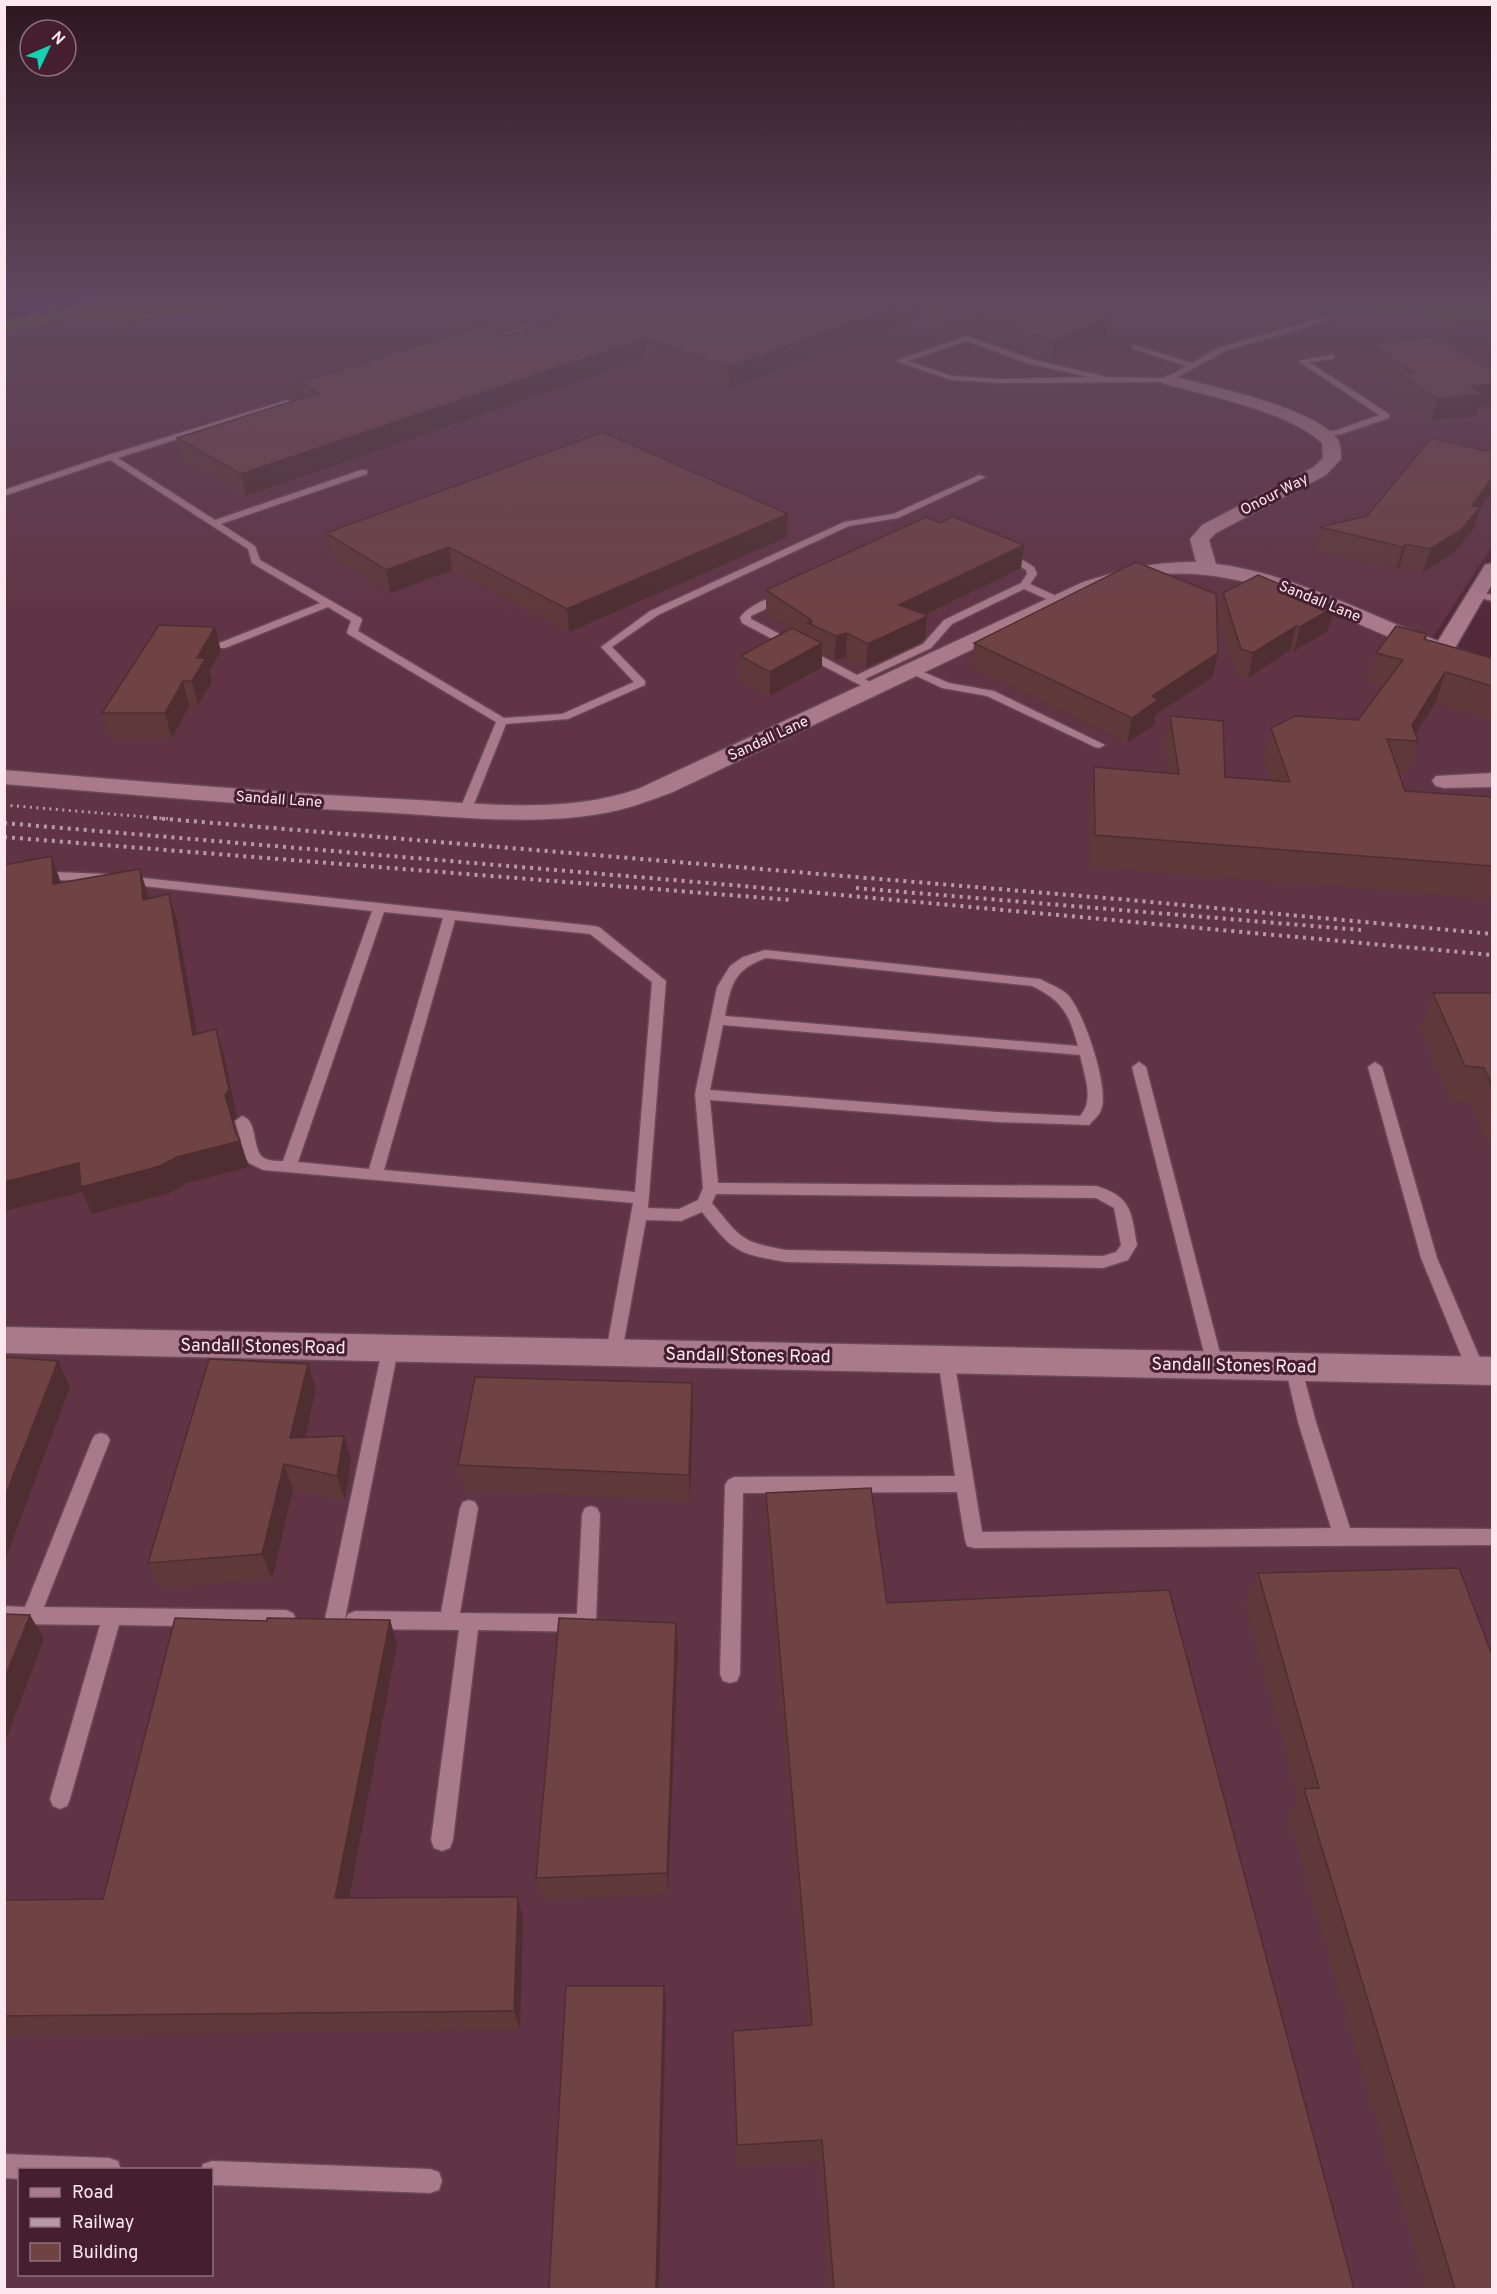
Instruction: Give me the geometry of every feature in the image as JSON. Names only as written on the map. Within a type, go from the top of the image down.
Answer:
[{"type":"street","points":[[1252,405],[1298,419],[1322,435]]},
{"type":"street","name":"Onour Way","points":[[1207,568],[1199,539],[1209,529],[1228,518],[1320,471],[1332,459],[1333,449],[1329,440],[1322,435]]},
{"type":"street","name":"Sandall Lane","points":[[4,777],[287,801],[466,809],[592,808],[635,798],[665,787],[865,684],[912,670],[1121,574],[1154,568],[1207,568],[1249,575],[1285,586],[1442,651],[1492,668]]},
{"type":"street","points":[[1442,651],[1485,596],[1492,570]]},
{"type":"street","points":[[1444,781],[1492,780]]},
{"type":"street","name":"Sandall Stones Road","points":[[4,1340],[390,1350],[614,1352],[1484,1370]]},
{"type":"lane","points":[[4,493],[279,405]]},
{"type":"lane","points":[[1322,435],[1339,432],[1386,416],[1369,405]]},
{"type":"lane","points":[[111,457],[252,548],[255,561],[357,620],[352,632],[502,721],[564,717],[641,684],[606,647],[654,613],[846,524],[895,516],[982,477]]},
{"type":"lane","points":[[213,524],[364,472]]},
{"type":"lane","points":[[794,591],[747,614],[746,621],[865,684],[922,649],[935,639],[948,622],[1023,585],[1032,574],[1029,566],[991,546]]},
{"type":"lane","points":[[1023,585],[1059,601]]},
{"type":"lane","points":[[221,646],[329,603]]},
{"type":"lane","points":[[912,670],[946,686],[990,693],[1099,745]]},
{"type":"lane","points":[[466,809],[502,721]]},
{"type":"lane","points":[[4,878],[29,874],[106,878],[594,930],[659,981],[642,1198],[614,1352]]},
{"type":"lane","points":[[289,1167],[379,908]]},
{"type":"lane","points":[[375,1174],[450,916]]},
{"type":"lane","points":[[639,1214],[681,1215],[704,1204],[711,1188],[702,1094],[724,987],[735,969],[748,960],[765,954],[1035,982],[1052,990],[1064,1000],[1077,1019],[1096,1098],[1094,1110],[1084,1120],[997,1117],[702,1094]]},
{"type":"lane","points":[[716,1020],[1085,1051]]},
{"type":"lane","points":[[1139,1067],[1215,1365]]},
{"type":"lane","points":[[1375,1067],[1429,1258],[1484,1370]]},
{"type":"lane","points":[[242,1121],[254,1159],[263,1165],[642,1198]]},
{"type":"lane","points":[[704,1204],[733,1239],[751,1250],[786,1256],[1103,1262],[1122,1256],[1129,1245],[1121,1204],[1111,1195],[1096,1192],[711,1188]]},
{"type":"lane","points":[[335,1619],[390,1350]]},
{"type":"lane","points":[[946,1359],[974,1540],[1342,1536],[1492,1537]]},
{"type":"lane","points":[[1293,1366],[1307,1422],[1342,1536]]},
{"type":"lane","points":[[31,1616],[101,1440]]},
{"type":"lane","points":[[730,1674],[734,1485],[964,1484]]},
{"type":"lane","points":[[442,1840],[469,1508]]},
{"type":"lane","points":[[586,1623],[591,1514]]},
{"type":"lane","points":[[4,1615],[607,1623]]},
{"type":"lane","points":[[60,1799],[112,1617]]},
{"type":"lane","points":[[4,2166],[74,2168]]},
{"type":"lane","points":[[213,2173],[430,2181]]},
{"type":"shaded area","points":[[5,405],[1492,405],[1492,546],[1422,654],[1492,677],[1492,2289],[5,2290]]},
{"type":"building","points":[[280,405],[446,405],[241,474],[177,438]]},
{"type":"building","points":[[603,432],[788,514],[567,609],[449,547],[386,570],[326,533]]},
{"type":"building","points":[[1431,438],[1492,452],[1492,478],[1472,506],[1480,507],[1461,530],[1430,549],[1406,544],[1403,547],[1320,527],[1367,516]]},
{"type":"building","points":[[952,516],[1024,545],[899,605],[927,615],[868,644],[847,633],[836,636],[808,623],[812,622],[810,619],[766,590],[926,517],[941,523]]},
{"type":"building","points":[[1136,562],[1216,594],[1218,653],[1152,696],[1158,700],[1132,718],[974,643]]},
{"type":"building","points":[[1258,575],[1334,607],[1300,627],[1296,626],[1253,653],[1241,649],[1223,593]]},
{"type":"building","points":[[159,625],[215,627],[197,658],[206,658],[192,681],[183,681],[165,713],[102,713]]},
{"type":"building","points":[[1396,626],[1427,634],[1424,639],[1492,658],[1492,686],[1445,672],[1412,725],[1418,741],[1387,739],[1405,791],[1492,797],[1492,866],[1095,835],[1094,767],[1179,774],[1170,716],[1223,721],[1225,777],[1290,782],[1271,728],[1295,716],[1358,720],[1403,660],[1376,653]]},
{"type":"building","points":[[792,628],[822,643],[770,672],[740,656]]},
{"type":"building","points":[[52,857],[53,884],[140,869],[143,900],[169,894],[193,1035],[216,1029],[229,1090],[225,1095],[240,1141],[177,1157],[160,1166],[81,1187],[79,1163],[4,1182],[4,865]]},
{"type":"building","points":[[1433,993],[1492,993],[1492,1085],[1484,1068],[1465,1066]]},
{"type":"building","points":[[4,1357],[58,1361],[4,1499]]},
{"type":"building","points":[[209,1359],[308,1364],[290,1438],[344,1436],[337,1476],[284,1464],[262,1554],[148,1563]]},
{"type":"building","points":[[475,1377],[692,1383],[689,1475],[458,1465]]},
{"type":"building","points":[[871,1488],[887,1603],[1169,1590],[1354,2289],[834,2289],[822,2140],[737,2145],[733,2031],[812,2025],[766,1493]]},
{"type":"building","points":[[1459,1568],[1492,1655],[1492,2289],[1455,2289],[1304,1789],[1319,1788],[1258,1573]]},
{"type":"building","points":[[4,1614],[30,1615],[4,1680]]},
{"type":"building","points":[[175,1618],[267,1621],[267,1618],[390,1620],[335,1898],[518,1897],[514,2011],[4,2016],[4,1900],[103,1899]]},
{"type":"building","points":[[559,1618],[676,1623],[667,1873],[536,1878]]},
{"type":"building","points":[[566,1986],[664,1986],[656,2289],[549,2289]]},
{"type":"railway","points":[[4,805],[171,819]]},
{"type":"railway","points":[[154,818],[1141,901],[1492,934]]},
{"type":"railway","points":[[4,823],[743,886],[1492,955]]},
{"type":"railway","points":[[4,837],[791,900]]},
{"type":"railway","points":[[856,888],[1361,930]]}]
